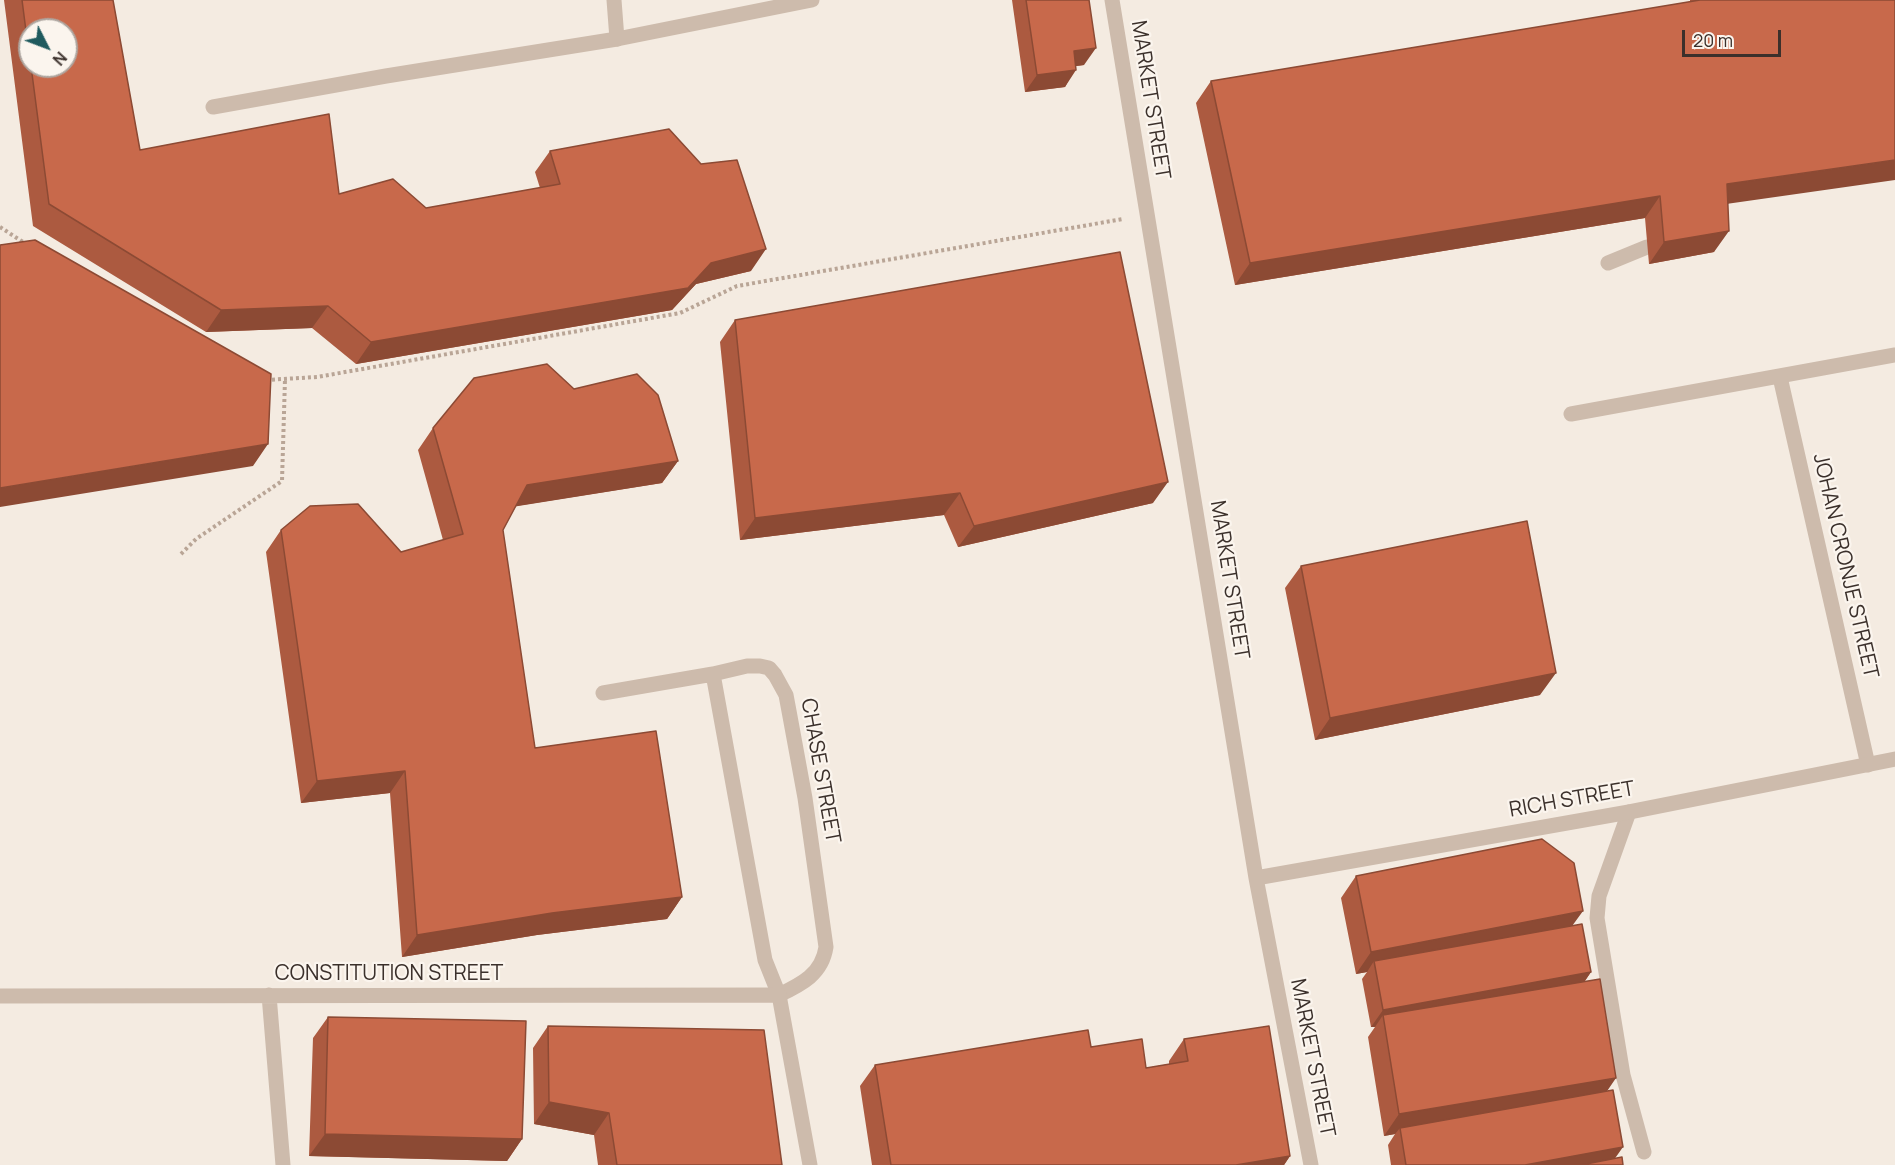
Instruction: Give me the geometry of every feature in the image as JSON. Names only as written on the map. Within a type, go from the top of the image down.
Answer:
[{"type":"street","points":[[614,0],[617,39]]},
{"type":"street","points":[[213,107],[386,76],[617,39],[812,0]]},
{"type":"street","name":"MARKET STREET","points":[[1112,0],[1256,878],[1311,1165]]},
{"type":"street","points":[[1608,263],[1647,247]]},
{"type":"street","points":[[1571,414],[1895,355]]},
{"type":"street","name":"JOHAN CRONJE STREET","points":[[1780,377],[1868,765]]},
{"type":"street","name":"CHASE STREET","points":[[713,674],[747,666],[769,668],[782,685],[789,711],[805,798],[826,946],[822,964],[816,973],[805,982],[779,995]]},
{"type":"street","points":[[603,693],[713,674],[765,960],[779,995],[810,1165]]},
{"type":"street","name":"RICH STREET","points":[[1256,878],[1629,812],[1895,759]]},
{"type":"street","points":[[1629,812],[1599,896],[1597,918],[1623,1075],[1644,1152]]},
{"type":"street","points":[[269,995],[283,1165]]},
{"type":"street","name":"CONSTITUTION STREET","points":[[0,996],[779,995]]},
{"type":"path","points":[[258,381],[316,377],[680,313],[737,286],[1147,215]]},
{"type":"path","points":[[0,227],[29,246]]},
{"type":"path","points":[[181,554],[196,539],[282,481],[285,379]]},
{"type":"building","points":[[22,0],[113,0],[140,150],[329,114],[339,194],[393,179],[426,208],[560,184],[550,151],[669,129],[701,164],[737,160],[766,249],[711,263],[688,288],[371,342],[328,306],[221,310],[49,204],[33,78],[78,78],[78,18],[24,18]]},
{"type":"building","points":[[1026,0],[1089,0],[1096,48],[1074,51],[1076,70],[1037,75]]},
{"type":"building","points":[[1700,0],[1895,0],[1895,160],[1727,184],[1729,231],[1664,242],[1660,196],[1250,263],[1211,81]]},
{"type":"building","points":[[35,240],[271,374],[268,444],[0,488],[0,245]]},
{"type":"building","points":[[1120,252],[1168,482],[974,526],[960,493],[755,518],[735,320]]},
{"type":"building","points":[[547,364],[574,389],[637,374],[658,395],[678,461],[527,485],[503,530],[535,748],[656,731],[682,897],[552,913],[417,935],[405,771],[317,781],[281,530],[310,506],[358,504],[401,552],[463,534],[433,428],[474,378]]},
{"type":"building","points":[[1527,521],[1556,673],[1330,718],[1301,566]]},
{"type":"building","points":[[1542,839],[1574,863],[1583,911],[1371,952],[1356,876]]},
{"type":"building","points":[[1582,924],[1591,972],[1383,1010],[1374,961]]},
{"type":"building","points":[[1600,979],[1616,1078],[1399,1114],[1383,1015]]},
{"type":"building","points":[[328,1017],[526,1021],[522,1139],[325,1134]]},
{"type":"building","points":[[548,1026],[764,1030],[782,1165],[617,1165],[609,1113],[549,1102]]},
{"type":"building","points":[[1269,1026],[1290,1156],[1236,1165],[891,1165],[875,1065],[1088,1030],[1091,1047],[1142,1039],[1146,1068],[1188,1061],[1184,1039]]},
{"type":"building","points":[[1613,1090],[1623,1147],[1525,1165],[1406,1165],[1400,1128]]},
{"type":"building","points":[[1622,1157],[1623,1165],[1581,1165]]}]
